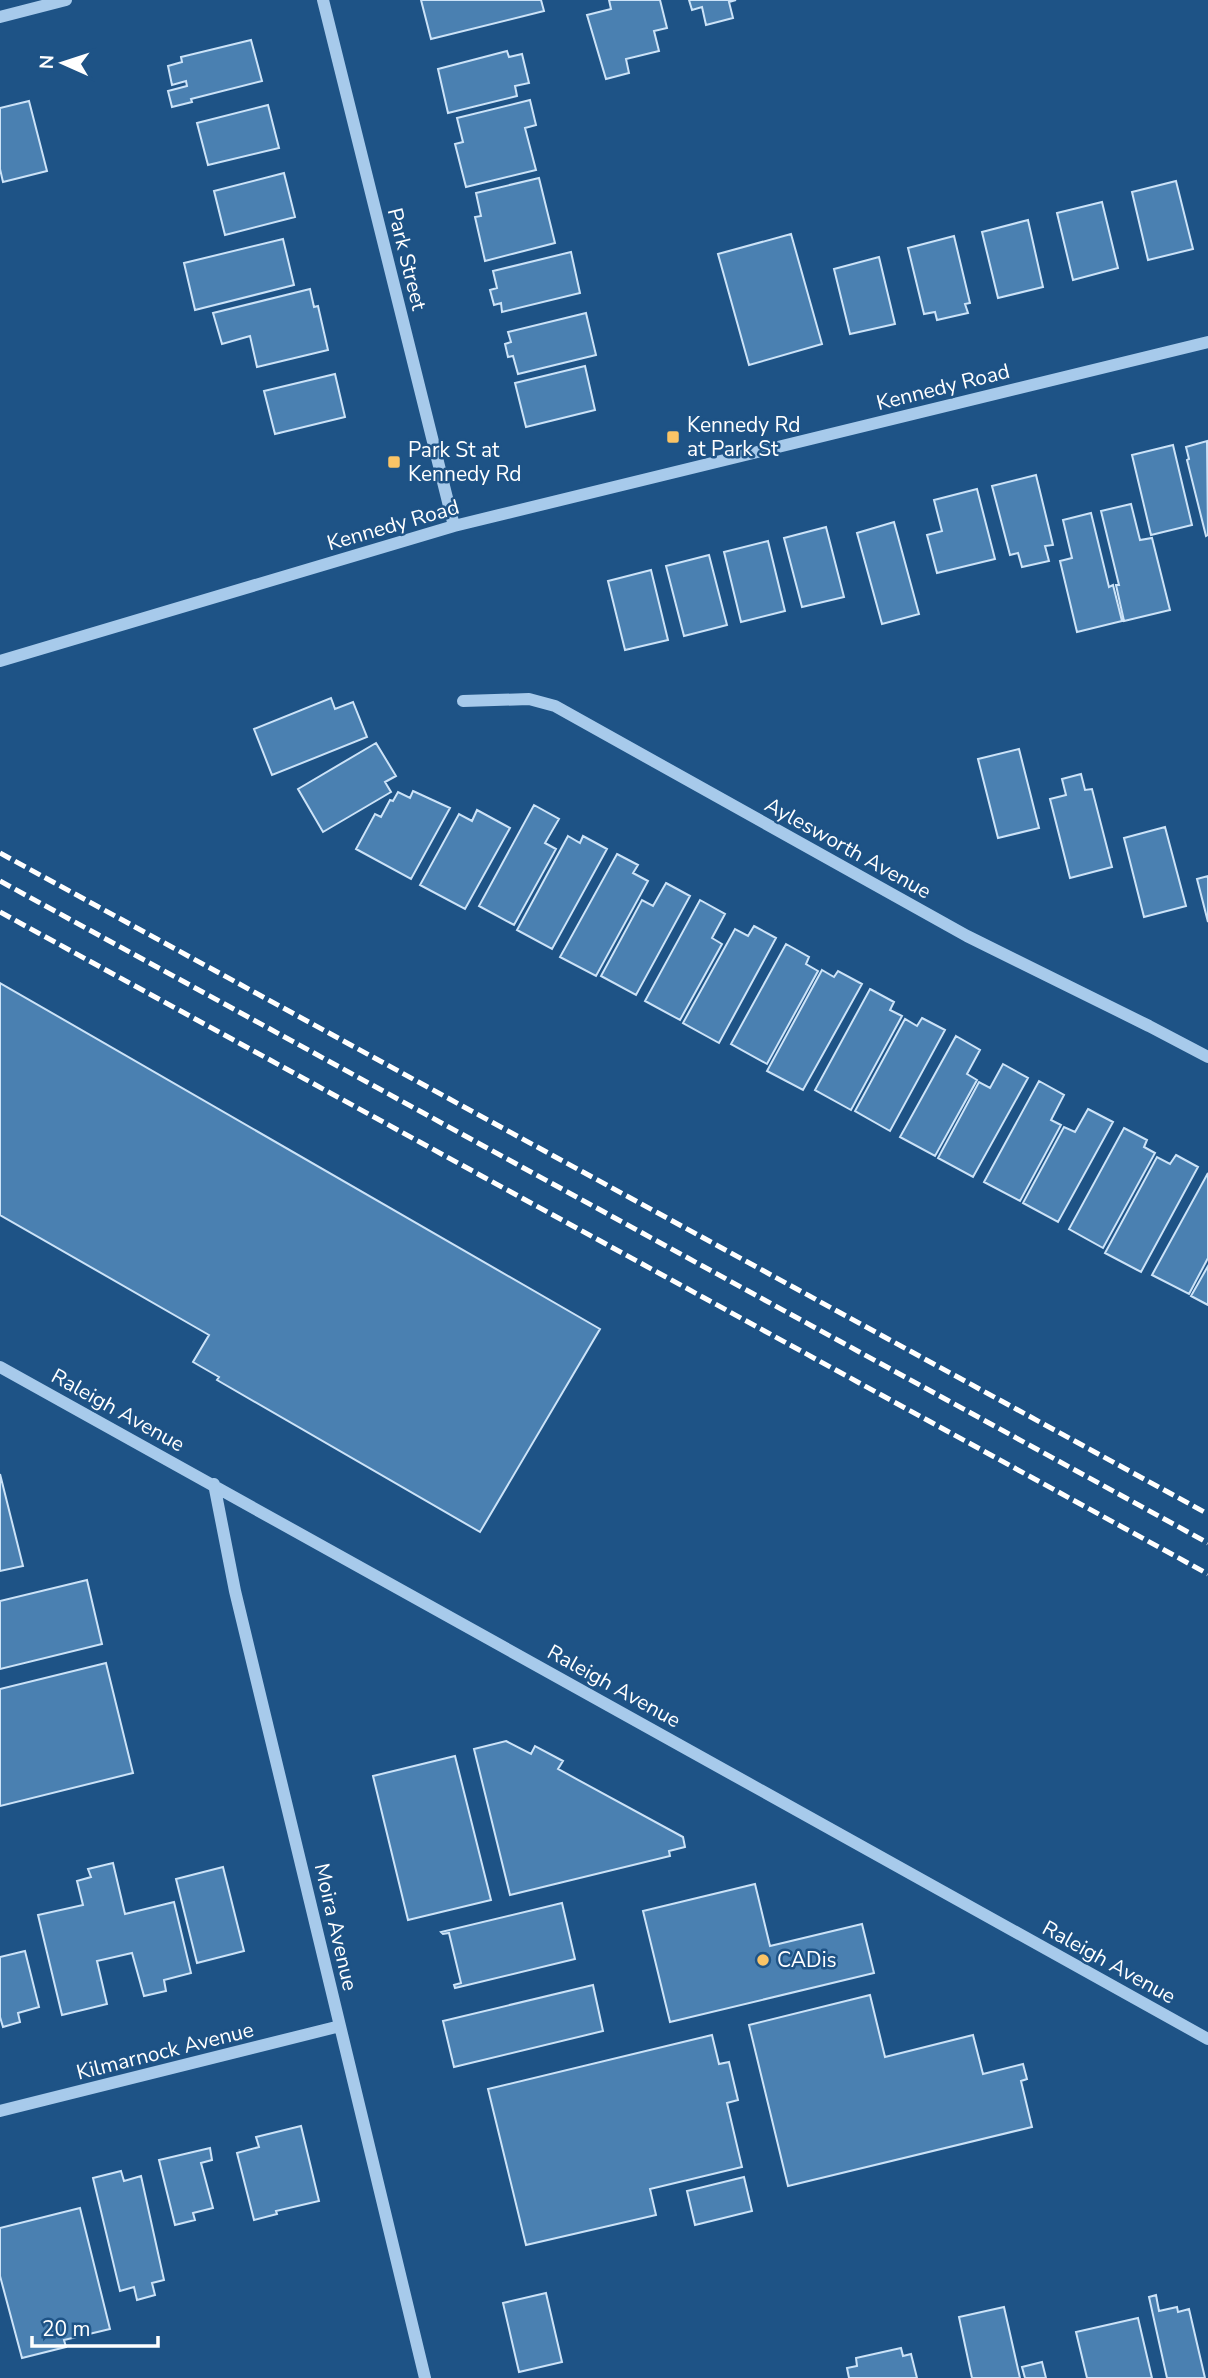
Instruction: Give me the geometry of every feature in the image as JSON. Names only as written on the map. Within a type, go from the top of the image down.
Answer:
[{"type":"street","points":[[0,17],[66,0]]},
{"type":"street","name":"Park Street","points":[[323,0],[454,526]]},
{"type":"street","name":"Kennedy Road","points":[[0,661],[454,526],[1208,342]]},
{"type":"street","name":"Aylesworth Avenue","points":[[463,701],[529,699],[555,706],[967,936],[1208,1057]]},
{"type":"street","name":"Raleigh Avenue","points":[[0,1367],[1208,2039]]},
{"type":"street","name":"Moira Avenue","points":[[214,1484],[235,1591],[425,2378]]},
{"type":"street","name":"Kilmarnock Avenue","points":[[0,2111],[340,2026]]},
{"type":"building","points":[[421,0],[541,0],[544,11],[431,39]]},
{"type":"building","points":[[609,0],[660,0],[667,28],[654,31],[659,51],[626,59],[629,73],[606,79],[587,15],[611,9]]},
{"type":"building","points":[[689,0],[736,0],[729,2],[733,18],[706,25],[702,7],[692,10]]},
{"type":"building","points":[[251,40],[262,81],[191,99],[192,102],[172,107],[168,91],[187,86],[186,81],[172,85],[168,66],[182,62],[181,57]]},
{"type":"building","points":[[507,51],[509,57],[522,54],[529,83],[515,86],[517,96],[448,113],[438,69]]},
{"type":"building","points":[[530,100],[536,125],[525,128],[536,170],[466,187],[455,144],[463,142],[457,118]]},
{"type":"building","points":[[29,101],[47,171],[3,182],[0,169],[0,108]]},
{"type":"building","points":[[268,105],[279,148],[208,165],[197,123]]},
{"type":"building","points":[[284,173],[295,217],[225,235],[214,191]]},
{"type":"building","points":[[539,178],[555,243],[485,261],[475,217],[481,216],[476,193]]},
{"type":"building","points":[[1176,181],[1193,249],[1148,260],[1132,192]]},
{"type":"building","points":[[1102,202],[1118,268],[1073,280],[1057,213]]},
{"type":"building","points":[[1028,220],[1043,287],[998,298],[982,232]]},
{"type":"building","points":[[791,234],[822,344],[749,365],[718,254]]},
{"type":"building","points":[[954,236],[970,303],[965,304],[968,313],[937,320],[935,312],[924,314],[908,248]]},
{"type":"building","points":[[283,239],[294,285],[195,310],[184,263]]},
{"type":"building","points":[[571,252],[580,293],[502,312],[501,303],[494,305],[490,290],[497,288],[493,271]]},
{"type":"building","points":[[879,257],[895,324],[850,334],[834,269]]},
{"type":"building","points":[[310,289],[314,307],[318,306],[328,350],[257,367],[250,336],[222,344],[213,313]]},
{"type":"building","points":[[586,313],[596,355],[518,374],[513,356],[508,357],[505,344],[511,342],[508,332]]},
{"type":"building","points":[[585,366],[595,410],[526,427],[515,383]]},
{"type":"building","points":[[335,374],[345,417],[275,434],[264,391]]},
{"type":"building","points":[[1207,441],[1208,535],[1206,536],[1186,447]]},
{"type":"building","points":[[1173,445],[1192,525],[1151,535],[1132,455]]},
{"type":"building","points":[[1036,475],[1053,545],[1045,546],[1049,561],[1022,567],[1018,553],[1010,555],[992,486]]},
{"type":"building","points":[[977,489],[995,559],[937,573],[927,535],[942,531],[934,500]]},
{"type":"building","points":[[1131,504],[1140,540],[1152,538],[1170,610],[1124,621],[1116,585],[1119,585],[1101,511]]},
{"type":"building","points":[[1091,513],[1109,587],[1113,585],[1122,621],[1077,632],[1060,561],[1072,558],[1063,520]]},
{"type":"building","points":[[894,522],[919,614],[882,624],[857,533]]},
{"type":"building","points":[[826,527],[844,597],[802,607],[784,538]]},
{"type":"building","points":[[768,541],[785,611],[741,622],[724,552]]},
{"type":"building","points":[[709,555],[727,625],[684,636],[666,566]]},
{"type":"building","points":[[651,570],[668,640],[625,650],[608,581]]},
{"type":"building","points":[[331,698],[335,709],[353,702],[367,737],[272,775],[254,729]]},
{"type":"building","points":[[376,743],[396,776],[385,782],[391,792],[323,832],[298,789]]},
{"type":"building","points":[[1019,749],[1039,828],[998,838],[978,759]]},
{"type":"building","points":[[1081,774],[1085,790],[1092,789],[1112,867],[1070,878],[1050,799],[1066,795],[1062,779]]},
{"type":"building","points":[[413,791],[450,808],[411,879],[356,849],[375,814],[381,817],[390,800],[393,801],[398,792],[410,798]]},
{"type":"building","points":[[534,805],[559,819],[545,843],[556,849],[514,925],[479,906]]},
{"type":"building","points":[[477,810],[510,828],[465,909],[420,885],[459,814],[472,821]]},
{"type":"building","points":[[1165,827],[1186,906],[1144,917],[1124,838]]},
{"type":"building","points":[[568,836],[580,843],[583,836],[607,849],[552,949],[517,930]]},
{"type":"building","points":[[617,854],[638,865],[633,873],[648,881],[596,976],[560,957]]},
{"type":"building","points":[[1208,876],[1208,922],[1197,879]]},
{"type":"building","points":[[666,883],[690,896],[636,995],[601,976],[642,900],[653,906]]},
{"type":"building","points":[[700,900],[725,914],[712,938],[722,944],[680,1020],[645,1001]]},
{"type":"building","points":[[754,926],[776,938],[719,1043],[683,1023],[735,929],[748,936]]},
{"type":"building","points":[[786,944],[809,957],[806,964],[818,971],[767,1064],[731,1044]]},
{"type":"building","points":[[822,970],[834,977],[838,971],[862,984],[803,1090],[767,1071]]},
{"type":"building","points":[[0,983],[600,1329],[480,1532],[217,1380],[219,1377],[193,1362],[209,1335],[0,1215]]},
{"type":"building","points":[[870,989],[894,1002],[890,1010],[902,1016],[851,1110],[815,1090]]},
{"type":"building","points":[[922,1018],[945,1030],[890,1131],[855,1111],[905,1019],[917,1026]]},
{"type":"building","points":[[956,1036],[980,1050],[967,1074],[977,1080],[935,1156],[900,1137]]},
{"type":"building","points":[[1003,1064],[1028,1078],[973,1177],[938,1158],[979,1082],[990,1088]]},
{"type":"building","points":[[1039,1081],[1064,1095],[1051,1120],[1061,1125],[1020,1201],[984,1182]]},
{"type":"building","points":[[1088,1109],[1113,1122],[1058,1222],[1023,1203],[1064,1127],[1075,1132]]},
{"type":"building","points":[[1124,1128],[1147,1140],[1144,1147],[1155,1153],[1103,1248],[1069,1229]]},
{"type":"building","points":[[1176,1155],[1198,1167],[1141,1272],[1105,1253],[1157,1157],[1170,1164]]},
{"type":"building","points":[[1208,1173],[1208,1258],[1189,1294],[1152,1275]]},
{"type":"building","points":[[1208,1266],[1208,1305],[1191,1296]]},
{"type":"building","points":[[0,1474],[23,1566],[0,1571]]},
{"type":"building","points":[[87,1580],[102,1644],[0,1669],[0,1601]]},
{"type":"building","points":[[106,1663],[133,1773],[0,1806],[0,1689]]},
{"type":"building","points":[[506,1741],[531,1754],[535,1746],[563,1761],[558,1769],[683,1837],[685,1847],[669,1851],[670,1856],[510,1895],[474,1749]]},
{"type":"building","points":[[455,1756],[491,1900],[408,1920],[373,1776]]},
{"type":"building","points":[[113,1863],[125,1914],[174,1902],[191,1973],[164,1980],[166,1991],[144,1996],[132,1953],[97,1961],[107,2004],[62,2015],[38,1915],[83,1905],[77,1881],[91,1877],[88,1869]]},
{"type":"building","points":[[223,1867],[244,1951],[197,1963],[176,1879]]},
{"type":"building","name":"CADis","points":[[755,1884],[770,1946],[862,1924],[874,1973],[670,2022],[643,1911]]},
{"type":"building","points":[[562,1903],[575,1959],[455,1988],[454,1985],[461,1983],[449,1933],[441,1932]]},
{"type":"building","points":[[25,1951],[39,2007],[18,2013],[20,2022],[3,2027],[0,2017],[0,1957]]},
{"type":"building","points":[[593,1985],[603,2031],[454,2067],[443,2021]]},
{"type":"building","points":[[870,1995],[885,2057],[973,2035],[983,2074],[1023,2064],[1027,2079],[1021,2081],[1032,2127],[788,2186],[749,2025]]},
{"type":"building","points":[[712,2035],[719,2064],[729,2062],[738,2100],[727,2103],[742,2167],[650,2189],[656,2215],[526,2245],[488,2089]]},
{"type":"building","points":[[301,2126],[319,2201],[276,2211],[277,2214],[254,2220],[237,2153],[259,2147],[256,2137]]},
{"type":"building","points":[[210,2148],[212,2160],[201,2163],[213,2208],[193,2213],[195,2220],[175,2225],[159,2160]]},
{"type":"building","points":[[121,2171],[124,2181],[141,2176],[164,2280],[152,2283],[155,2295],[137,2300],[134,2287],[120,2291],[93,2178]]},
{"type":"building","points":[[744,2177],[752,2211],[695,2225],[687,2191]]},
{"type":"building","points":[[80,2208],[110,2329],[64,2340],[66,2347],[22,2358],[0,2276],[0,2228]]},
{"type":"building","points":[[546,2293],[562,2362],[519,2372],[503,2303]]},
{"type":"building","points":[[1156,2295],[1159,2311],[1177,2307],[1178,2312],[1189,2309],[1205,2378],[1167,2378],[1149,2297]]},
{"type":"building","points":[[1004,2307],[1020,2378],[972,2378],[959,2317]]},
{"type":"building","points":[[1138,2318],[1152,2378],[1087,2378],[1076,2332]]},
{"type":"building","points":[[901,2348],[903,2356],[911,2354],[917,2378],[849,2378],[847,2368],[857,2366],[856,2358]]},
{"type":"building","points":[[1042,2362],[1046,2378],[1025,2378],[1022,2367]]},
{"type":"railway","points":[[0,853],[1208,1514]]},
{"type":"railway","points":[[0,881],[1208,1543]]},
{"type":"railway","points":[[0,912],[1208,1574]]},
{"type":"place","name":"Kennedy Rd at Park St","points":[[673,437]]},
{"type":"place","name":"Park St at Kennedy Rd","points":[[394,462]]},
{"type":"place","name":"CADis","points":[[763,1960]]}]
